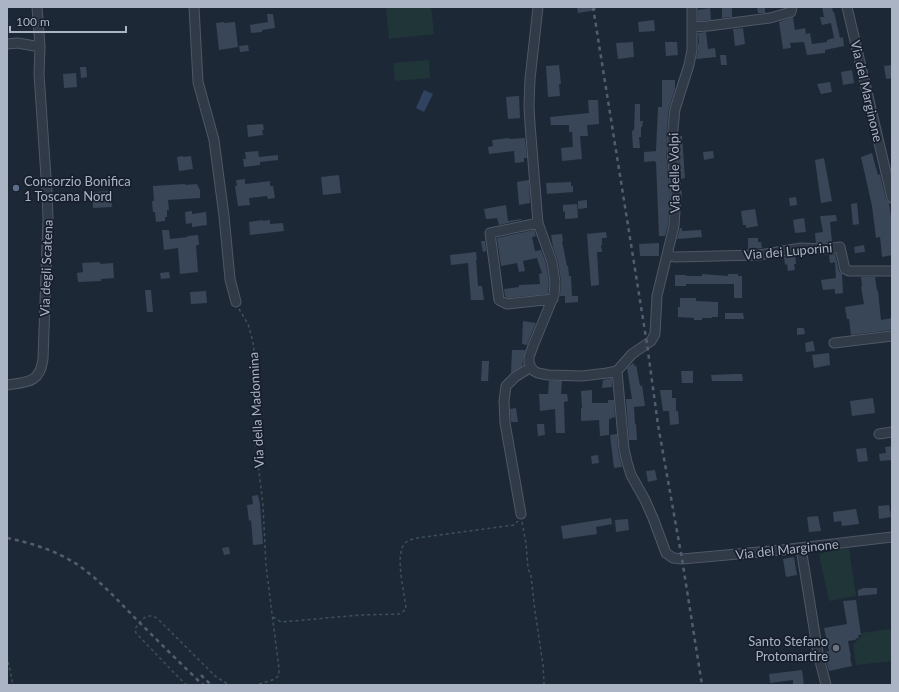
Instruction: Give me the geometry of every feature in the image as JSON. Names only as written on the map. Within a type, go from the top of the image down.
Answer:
[{"type":"street","name":"Via degli Scatena","points":[[7,385],[33,379],[41,370],[43,359],[48,218],[38,74],[40,46],[37,7]]},
{"type":"street","points":[[194,7],[198,82],[214,140],[224,216],[230,279],[236,302]]},
{"type":"street","points":[[538,7],[530,79],[529,106],[538,223],[552,262],[555,282],[553,299],[533,346],[529,357],[529,363],[534,371],[548,375],[582,376],[617,371]]},
{"type":"street","name":"Via delle Volpi","points":[[617,371],[632,354],[654,338],[656,329],[656,296],[674,226],[676,194],[672,139],[675,109],[689,65],[692,50],[692,7]]},
{"type":"street","points":[[692,27],[770,18],[791,12],[792,7]]},
{"type":"street","name":"Via del Marginone","points":[[847,7],[889,171],[892,198]]},
{"type":"street","points":[[7,44],[18,43],[40,46]]},
{"type":"street","points":[[538,223],[490,233],[499,300],[507,304],[553,299]]},
{"type":"street","name":"Via dei Luporini","points":[[667,255],[675,257],[759,255],[801,248],[840,247],[845,269],[848,271],[892,271]]},
{"type":"street","points":[[834,343],[892,336]]},
{"type":"street","points":[[521,514],[504,423],[504,401],[506,386],[515,377],[531,367]]},
{"type":"street","name":"Via del Marginone","points":[[617,371],[624,449],[627,462],[631,475],[651,512],[666,553],[673,558],[682,559],[801,548],[892,537]]},
{"type":"street","points":[[879,434],[892,432]]},
{"type":"street","points":[[801,548],[818,653],[826,685]]},
{"type":"path","name":"Via della Madonnina","points":[[236,302],[248,324],[254,349],[256,370],[255,438],[263,505],[266,566],[279,669],[279,675],[275,679],[256,685]]},
{"type":"path","points":[[272,617],[281,622],[361,615],[400,614],[406,609],[402,584],[400,554],[406,543],[417,538],[514,526],[520,519],[521,514]]},
{"type":"path","points":[[521,514],[528,568],[531,576],[543,665],[544,684]]},
{"type":"path","points":[[187,685],[136,633],[135,629],[142,620],[148,616],[156,617],[215,676],[229,685]]},
{"type":"path","points":[[7,656],[13,685]]},
{"type":"green space","points":[[386,7],[431,7],[434,34],[389,39]]},
{"type":"green space","points":[[429,60],[430,78],[395,81],[393,63]]},
{"type":"green space","points":[[849,548],[856,596],[829,601],[819,554]]},
{"type":"green space","points":[[892,629],[892,661],[856,665],[853,645],[862,635],[861,633]]},
{"type":"water","points":[[424,90],[433,94],[424,112],[416,108]]},
{"type":"building","points":[[577,7],[596,7],[596,10],[578,13]]},
{"type":"building","points":[[722,7],[732,7],[732,17],[722,18]]},
{"type":"building","points":[[757,7],[765,7],[765,13],[758,13]]},
{"type":"building","points":[[822,7],[832,7],[840,38],[843,37],[844,46],[825,50],[825,53],[807,55],[804,42],[790,43],[791,48],[783,49],[779,22],[793,17],[795,30],[805,28],[806,34],[810,33],[812,44],[827,42],[827,40],[834,38],[831,23],[822,25],[820,17],[824,17]]},
{"type":"building","points":[[710,8],[711,20],[698,21],[698,10]]},
{"type":"building","points":[[267,14],[273,14],[275,28],[262,30],[262,32],[251,33],[250,25],[268,22]]},
{"type":"building","points":[[654,20],[655,31],[639,32],[638,22]]},
{"type":"building","points":[[235,22],[238,47],[219,50],[216,23]]},
{"type":"building","points":[[743,28],[745,44],[735,46],[733,29]]},
{"type":"building","points":[[706,32],[708,49],[715,48],[716,57],[696,59],[699,43],[698,33]]},
{"type":"building","points":[[633,42],[634,57],[618,59],[616,43]]},
{"type":"building","points":[[665,42],[677,42],[678,55],[666,56]]},
{"type":"building","points":[[248,45],[249,51],[240,52],[239,46]]},
{"type":"building","points":[[720,55],[726,55],[727,65],[721,65]]},
{"type":"building","points":[[559,65],[561,84],[559,84],[560,96],[548,97],[546,66]]},
{"type":"building","points":[[892,65],[892,78],[886,79],[884,66]]},
{"type":"building","points":[[80,67],[86,67],[87,77],[81,78]]},
{"type":"building","points":[[852,70],[854,83],[843,85],[841,72]]},
{"type":"building","points":[[76,73],[77,87],[64,88],[63,74]]},
{"type":"building","points":[[662,80],[675,80],[675,89],[669,108],[666,138],[670,194],[668,225],[665,236],[659,236],[656,162],[644,162],[644,152],[656,151],[658,107],[662,107]]},
{"type":"building","points":[[830,82],[832,92],[821,94],[817,84]]},
{"type":"building","points":[[519,96],[520,118],[508,119],[506,97]]},
{"type":"building","points":[[588,100],[598,100],[599,124],[587,125],[588,136],[580,136],[582,159],[562,161],[561,148],[573,147],[572,132],[569,132],[569,125],[551,125],[550,117],[589,113]]},
{"type":"building","points":[[635,104],[640,104],[640,121],[643,121],[641,127],[641,137],[639,137],[640,148],[633,148],[632,131],[634,130]]},
{"type":"building","points":[[263,124],[263,135],[248,137],[247,125]]},
{"type":"building","points":[[678,136],[682,136],[685,178],[681,179],[678,151]]},
{"type":"building","points":[[525,138],[527,158],[524,158],[524,162],[515,163],[514,151],[489,154],[488,147],[493,146],[492,140]]},
{"type":"building","points":[[258,151],[259,157],[278,155],[278,160],[260,162],[260,165],[244,167],[243,159],[246,159],[245,152]]},
{"type":"building","points":[[713,151],[714,158],[704,160],[703,152]]},
{"type":"building","points":[[872,153],[878,175],[880,174],[886,199],[889,203],[892,223],[892,255],[882,257],[880,237],[876,238],[872,206],[861,157]]},
{"type":"building","points":[[191,156],[193,169],[179,171],[177,157]]},
{"type":"building","points":[[824,158],[832,201],[821,203],[815,160]]},
{"type":"building","points":[[339,175],[341,193],[323,195],[321,177]]},
{"type":"building","points":[[245,179],[245,184],[270,181],[270,186],[273,186],[275,198],[268,199],[267,196],[249,198],[250,205],[238,206],[235,186],[237,186],[236,180]]},
{"type":"building","points":[[529,180],[530,203],[519,205],[517,182]]},
{"type":"building","points":[[571,182],[573,192],[547,194],[546,183]]},
{"type":"building","points":[[197,184],[200,190],[200,198],[168,200],[169,210],[167,210],[167,217],[165,217],[165,221],[156,222],[152,201],[154,201],[153,186]]},
{"type":"building","points":[[111,191],[112,207],[93,208],[92,192]]},
{"type":"building","points":[[796,197],[797,205],[790,206],[789,198]]},
{"type":"building","points":[[587,200],[587,208],[578,209],[578,201]]},
{"type":"building","points":[[857,203],[859,224],[853,225],[851,204]]},
{"type":"building","points":[[577,204],[578,218],[565,219],[563,205]]},
{"type":"building","points":[[506,205],[508,221],[522,220],[499,225],[497,218],[486,219],[484,209]]},
{"type":"building","points":[[755,209],[758,226],[746,228],[746,225],[743,225],[741,211]]},
{"type":"building","points":[[192,211],[192,214],[206,212],[207,225],[192,227],[192,223],[186,224],[185,212]]},
{"type":"building","points":[[836,215],[837,221],[830,222],[832,242],[816,243],[815,233],[823,232],[820,216]]},
{"type":"building","points":[[804,218],[806,232],[795,233],[793,220]]},
{"type":"building","points":[[270,220],[270,224],[283,223],[284,231],[250,235],[249,222]]},
{"type":"building","points":[[680,228],[682,228],[682,231],[701,230],[702,237],[677,239]]},
{"type":"building","points":[[162,230],[169,230],[170,239],[198,235],[199,245],[196,245],[198,272],[180,274],[178,248],[164,250]]},
{"type":"building","points":[[534,230],[536,236],[532,237],[535,251],[541,250],[546,263],[549,282],[548,294],[508,298],[505,296],[504,289],[519,287],[519,285],[540,284],[539,274],[542,273],[537,258],[523,261],[525,271],[519,272],[517,263],[501,266],[497,238]]},
{"type":"building","points":[[606,232],[607,238],[602,238],[602,252],[597,252],[599,285],[591,286],[587,234]]},
{"type":"building","points":[[562,234],[569,276],[571,276],[572,296],[578,296],[578,302],[565,303],[565,296],[560,296],[561,281],[558,261],[551,235]]},
{"type":"building","points":[[748,238],[758,238],[758,242],[761,242],[762,248],[748,249]]},
{"type":"building","points":[[481,241],[485,241],[486,251],[483,252]]},
{"type":"building","points":[[659,243],[659,256],[640,256],[639,244]]},
{"type":"building","points":[[864,245],[865,252],[855,253],[854,247]]},
{"type":"building","points":[[476,252],[478,286],[482,286],[484,300],[471,300],[468,263],[451,265],[450,255]]},
{"type":"building","points":[[835,254],[837,262],[830,263],[829,255]]},
{"type":"building","points":[[795,255],[795,270],[788,271],[787,264],[785,265],[784,257]]},
{"type":"building","points":[[100,262],[100,264],[113,263],[114,278],[101,279],[101,281],[78,282],[77,273],[83,272],[82,263]]},
{"type":"building","points":[[835,262],[837,262],[839,271],[842,274],[843,293],[835,294],[835,289],[823,290],[821,280],[836,278]]},
{"type":"building","points":[[169,272],[170,278],[161,279],[160,273]]},
{"type":"building","points":[[702,274],[728,276],[728,274],[738,274],[738,276],[742,276],[742,298],[734,298],[734,284],[686,284],[686,286],[675,286],[675,275],[702,276]]},
{"type":"building","points":[[861,277],[875,277],[881,320],[892,318],[892,330],[851,335],[849,319],[847,319],[845,307],[864,304]]},
{"type":"building","points":[[145,290],[151,290],[153,312],[147,312]]},
{"type":"building","points":[[206,291],[207,303],[191,304],[190,292]]},
{"type":"building","points":[[680,298],[696,298],[696,301],[718,302],[718,317],[694,320],[694,318],[678,317]]},
{"type":"building","points":[[725,313],[743,313],[744,319],[725,319]]},
{"type":"building","points":[[523,321],[536,323],[527,345],[522,344]]},
{"type":"building","points":[[797,328],[804,328],[805,334],[797,335]]},
{"type":"building","points":[[813,341],[815,351],[806,352],[805,343]]},
{"type":"building","points":[[512,350],[525,350],[522,366],[511,373]]},
{"type":"building","points":[[829,353],[830,365],[814,368],[812,355]]},
{"type":"building","points":[[482,361],[489,361],[488,381],[481,381]]},
{"type":"building","points":[[634,363],[634,366],[636,365],[640,386],[642,385],[645,406],[634,407],[637,440],[629,440],[626,399],[632,399],[627,368]]},
{"type":"building","points":[[681,371],[693,371],[693,383],[682,383]]},
{"type":"building","points":[[742,374],[743,381],[712,381],[711,375]]},
{"type":"building","points":[[612,378],[612,387],[602,388],[603,380]]},
{"type":"building","points":[[549,381],[562,381],[561,394],[567,394],[568,401],[564,402],[565,433],[556,433],[555,409],[540,411],[539,394],[548,394]]},
{"type":"building","points":[[592,390],[592,403],[608,403],[608,400],[614,400],[615,417],[609,419],[609,435],[600,436],[599,420],[581,421],[581,391]]},
{"type":"building","points":[[660,390],[672,390],[672,398],[676,398],[676,411],[678,411],[679,424],[670,425],[669,411],[663,411]]},
{"type":"building","points":[[873,398],[875,413],[852,416],[850,401]]},
{"type":"building","points":[[516,408],[518,422],[511,422],[510,409]]},
{"type":"building","points":[[537,424],[544,424],[545,435],[538,436]]},
{"type":"building","points":[[617,434],[618,450],[622,467],[614,468],[610,435]]},
{"type":"building","points":[[892,446],[892,460],[880,461],[879,454],[886,453],[885,447]]},
{"type":"building","points":[[866,448],[868,461],[858,462],[856,449]]},
{"type":"building","points":[[598,455],[599,463],[592,464],[591,456]]},
{"type":"building","points":[[655,470],[657,480],[648,482],[646,471]]},
{"type":"building","points":[[258,495],[263,544],[253,545],[251,520],[249,521],[247,505],[253,504],[252,496]]},
{"type":"building","points":[[889,505],[891,517],[879,519],[878,506]]},
{"type":"building","points":[[856,509],[859,524],[842,526],[841,521],[834,522],[833,512]]},
{"type":"building","points":[[818,516],[821,531],[809,532],[807,517]]},
{"type":"building","points":[[611,518],[612,524],[596,527],[597,534],[563,539],[561,526]]},
{"type":"building","points":[[628,519],[629,530],[616,532],[615,520]]},
{"type":"building","points":[[229,547],[230,554],[224,555],[222,548]]},
{"type":"building","points":[[794,557],[797,575],[786,577],[783,559]]},
{"type":"building","points":[[864,588],[877,588],[877,594],[858,596],[858,590]]},
{"type":"building","points":[[856,600],[861,635],[858,635],[859,638],[855,640],[848,641],[852,666],[829,671],[824,652],[829,651],[824,628],[847,624],[843,601]]},
{"type":"building","points":[[802,670],[804,685],[793,685],[793,680],[770,683],[769,674]]},
{"type":"railway","points":[[593,7],[647,344],[658,425],[682,559],[702,685]]},
{"type":"railway","points":[[7,538],[35,545],[53,552],[78,565],[110,592],[203,685]]},
{"type":"railway","points":[[201,675],[211,685]]},
{"type":"place","name":"Consorzio Bonifica 1 Toscana Nord","points":[[16,188]]},
{"type":"place","name":"Santo Stefano Protomartire","points":[[836,648]]}]
